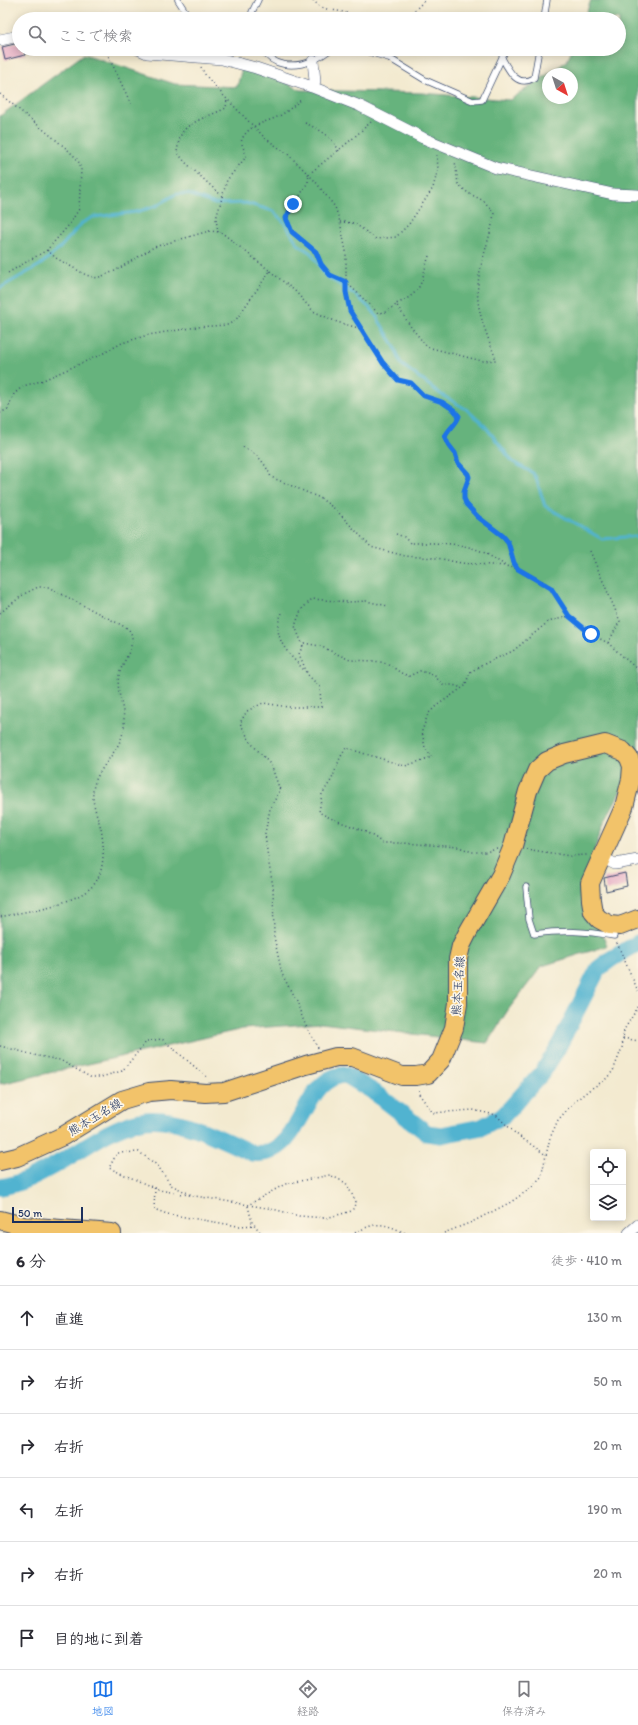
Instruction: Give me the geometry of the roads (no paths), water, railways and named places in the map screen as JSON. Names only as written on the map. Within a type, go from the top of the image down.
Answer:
[{"type":"main road","name":"熊本玉名線","points":[[0,1161],[17,1157],[63,1136],[122,1100],[149,1092],[171,1090],[204,1094],[224,1092],[306,1065],[336,1057],[352,1057],[402,1076],[428,1074],[441,1060],[454,1028],[458,1003],[458,958],[461,946],[501,875],[512,846],[528,791],[537,770],[547,762],[564,754],[606,744],[623,751],[632,766],[631,779],[624,807],[603,858],[590,883],[593,912],[599,919],[610,925],[620,926],[638,919]]},
{"type":"main road","points":[[0,1220],[23,1226],[112,1233]]},
{"type":"street","points":[[0,40],[12,37]]},
{"type":"street","points":[[194,56],[229,61],[256,68],[312,87],[375,113],[423,138],[496,168],[613,194],[638,195]]},
{"type":"street","points":[[312,60],[315,81],[312,87]]},
{"type":"street","points":[[603,858],[615,864],[638,860]]},
{"type":"street","points":[[629,1233],[638,1225]]},
{"type":"lane","points":[[178,0],[186,12]]},
{"type":"lane","points":[[252,12],[258,0]]},
{"type":"lane","points":[[545,12],[547,0]]},
{"type":"lane","points":[[267,56],[282,65],[312,60],[319,56]]},
{"type":"lane","points":[[382,56],[389,58],[425,80],[473,101],[482,100],[502,58]]},
{"type":"lane","points":[[502,58],[512,76],[519,80],[529,81],[534,78],[538,56]]},
{"type":"lane","points":[[526,887],[529,919],[534,934],[563,930],[592,932],[614,936]]},
{"type":"waterway","points":[[0,288],[40,265],[58,250],[82,223],[93,217],[136,212],[156,206],[176,194],[188,194],[215,204],[246,203],[273,211],[284,222],[298,244],[311,253],[326,276],[354,294],[373,311],[394,345],[401,364],[442,395],[466,409],[485,426],[513,462],[533,473],[545,506],[602,539],[636,536],[638,538]]},
{"type":"waterway","points":[[0,1187],[17,1183],[33,1176],[64,1160],[110,1132],[140,1121],[154,1120],[182,1124],[212,1135],[252,1153],[269,1152],[282,1144],[319,1088],[331,1079],[346,1075],[374,1092],[427,1133],[441,1135],[482,1127],[504,1115],[542,1073],[556,1051],[598,969],[611,959],[638,943]]}]
